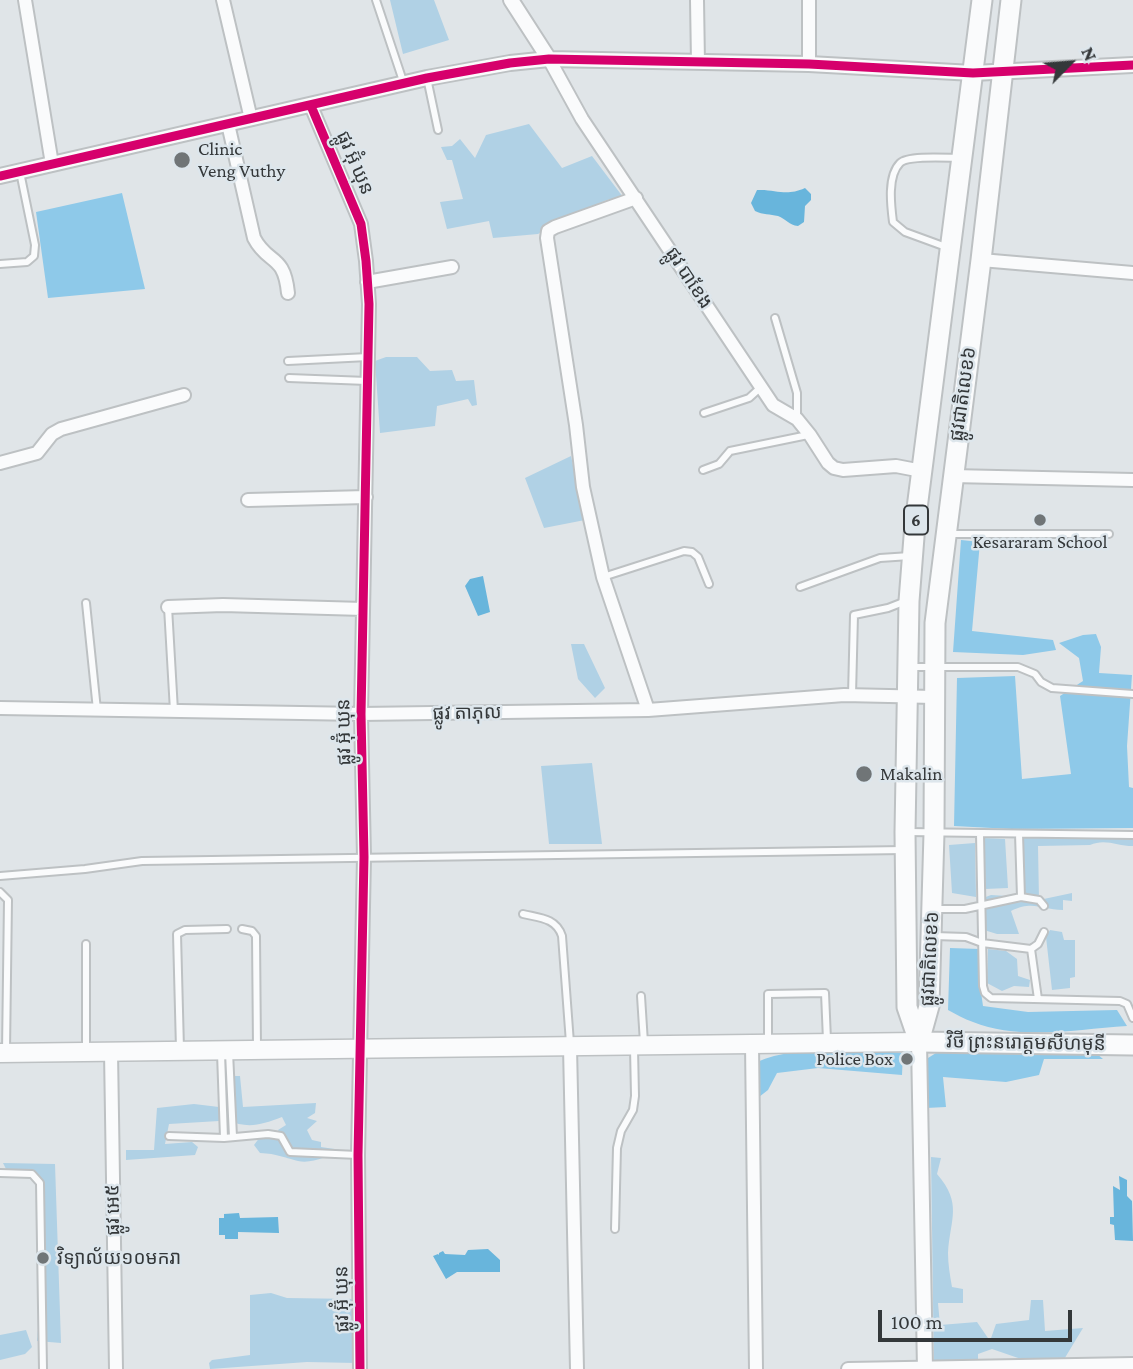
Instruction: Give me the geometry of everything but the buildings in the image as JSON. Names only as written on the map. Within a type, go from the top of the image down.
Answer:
[{"type":"main road","name":"ផ្លូវជាតិលេខ៦","points":[[919,1042],[907,1007],[905,841],[909,601],[922,471],[982,0]]},
{"type":"main road","name":"ផ្លូវជាតិលេខ៦","points":[[919,1042],[929,1006],[932,936],[935,623],[1011,0]]},
{"type":"main road","points":[[3,1053],[919,1042]]},
{"type":"main road","name":"វិថី ព្រះនរោត្ដមសីហមុនី","points":[[919,1042],[1133,1045]]},
{"type":"street","points":[[25,0],[52,164]]},
{"type":"street","points":[[223,0],[251,119]]},
{"type":"street","name":"ផ្លូវ បាខែង","points":[[511,0],[549,59],[582,119],[760,388],[774,405],[797,419],[834,468],[843,470],[896,466],[922,471]]},
{"type":"street","points":[[697,0],[698,62]]},
{"type":"street","points":[[809,64],[810,0]]},
{"type":"street","points":[[0,176],[428,78],[549,59],[809,64],[973,73],[1133,65]]},
{"type":"street","name":"ផ្លូវ អ៊ុំ ឃុន","points":[[311,106],[360,225],[368,282],[361,714],[365,857],[358,1155],[360,1369]]},
{"type":"street","points":[[228,124],[254,238],[260,248],[279,263],[286,276],[288,293]]},
{"type":"street","points":[[636,198],[547,233],[583,487],[603,577],[648,710]]},
{"type":"street","points":[[981,260],[1133,273]]},
{"type":"street","points":[[368,282],[452,267]]},
{"type":"street","points":[[0,463],[41,451],[56,430],[184,395]]},
{"type":"street","points":[[953,476],[1133,480]]},
{"type":"street","points":[[248,500],[366,497]]},
{"type":"street","points":[[168,607],[223,605],[363,609]]},
{"type":"street","name":"ផ្លូវ តាភុល","points":[[0,708],[361,714],[648,710],[852,695],[934,697]]},
{"type":"street","points":[[919,1042],[925,1368]]},
{"type":"street","points":[[756,1369],[760,1045]]},
{"type":"street","points":[[570,1047],[577,1369]]},
{"type":"street","name":"ផ្លូវ អេ៥","points":[[111,1052],[116,1369]]},
{"type":"street","points":[[848,1369],[1133,1364]]},
{"type":"lane","points":[[376,0],[404,84]]},
{"type":"lane","points":[[428,78],[438,130]]},
{"type":"lane","points":[[952,249],[905,232],[893,222],[893,175],[900,163],[909,159],[962,158]]},
{"type":"lane","points":[[0,264],[27,262],[34,256],[35,244],[20,172]]},
{"type":"lane","points":[[775,318],[797,393],[797,419]]},
{"type":"lane","points":[[288,361],[368,357]]},
{"type":"lane","points":[[289,378],[368,381]]},
{"type":"lane","points":[[704,413],[748,398],[760,388]]},
{"type":"lane","points":[[704,470],[719,464],[730,451],[810,435]]},
{"type":"lane","points":[[947,534],[1109,534]]},
{"type":"lane","points":[[603,577],[684,551],[692,552],[698,557],[709,584]]},
{"type":"lane","points":[[800,587],[880,558],[912,556]]},
{"type":"lane","points":[[852,695],[854,615],[909,601]]},
{"type":"lane","points":[[86,603],[97,710]]},
{"type":"lane","points":[[168,607],[174,711]]},
{"type":"lane","points":[[907,667],[1018,667],[1035,674],[1041,682],[1052,688],[1133,694]]},
{"type":"lane","points":[[0,876],[142,861],[905,841],[934,833],[1133,835]]},
{"type":"lane","points":[[980,834],[985,993],[991,998],[1121,1001],[1130,1003],[1133,1018]]},
{"type":"lane","points":[[1019,834],[1021,897]]},
{"type":"lane","points":[[0,892],[8,900],[3,1053]]},
{"type":"lane","points":[[933,909],[965,909],[1021,897],[1039,900],[1044,906]]},
{"type":"lane","points":[[523,914],[551,920],[559,927],[562,936],[570,1047]]},
{"type":"lane","points":[[180,1051],[177,934],[185,930],[227,929]]},
{"type":"lane","points":[[242,929],[252,931],[256,936],[257,1050]]},
{"type":"lane","points":[[932,936],[966,937],[982,943],[1031,949],[1038,944],[1044,932]]},
{"type":"lane","points":[[86,944],[86,1052]]},
{"type":"lane","points":[[1031,949],[1038,999]]},
{"type":"lane","points":[[760,1045],[768,994],[825,993],[827,1043]]},
{"type":"lane","points":[[615,1229],[617,1147],[621,1131],[633,1110],[641,996]]},
{"type":"lane","points":[[225,1051],[233,1137]]},
{"type":"lane","points":[[224,1138],[225,1051]]},
{"type":"lane","points":[[169,1136],[224,1138],[268,1134],[281,1136],[290,1152],[358,1155]]},
{"type":"lane","points":[[0,1173],[32,1174],[40,1183],[43,1369]]},
{"type":"shaded area","points":[[390,0],[434,0],[449,40],[403,54]]},
{"type":"shaded area","points":[[529,124],[562,168],[592,156],[623,197],[607,200],[564,218],[538,234],[493,238],[489,221],[447,229],[440,202],[463,199],[452,160],[447,160],[441,147],[452,146],[460,139],[475,158],[486,135]]},
{"type":"shaded area","points":[[805,188],[811,194],[811,200],[805,206],[804,222],[798,226],[778,216],[755,211],[751,203],[757,190],[786,192]]},
{"type":"shaded area","points":[[122,193],[145,289],[48,298],[36,212]]},
{"type":"shaded area","points":[[386,357],[417,357],[430,371],[452,370],[456,381],[474,380],[477,405],[472,406],[468,399],[437,406],[435,426],[380,433],[375,361]]},
{"type":"shaded area","points":[[571,456],[585,520],[544,528],[525,478]]},
{"type":"shaded area","points":[[961,540],[980,542],[972,631],[1053,640],[1056,650],[1023,655],[953,652]]},
{"type":"shaded area","points":[[483,576],[490,612],[478,616],[465,586],[470,579]]},
{"type":"shaded area","points":[[1096,634],[1101,647],[1099,673],[1132,675],[1127,746],[1129,787],[1133,788],[1133,828],[1011,829],[954,826],[957,678],[1015,676],[1022,779],[1071,774],[1060,696],[1083,681],[1079,658],[1059,643],[1083,635]]},
{"type":"shaded area","points":[[571,644],[584,644],[605,688],[595,698],[578,679]]},
{"type":"shaded area","points":[[592,763],[602,844],[549,844],[541,766]]},
{"type":"shaded area","points":[[1133,836],[1133,846],[1101,842],[1090,845],[1038,846],[1039,900],[1072,893],[1072,901],[1063,900],[1063,910],[1026,906],[1011,911],[1019,934],[997,934],[984,930],[983,898],[991,895],[1007,896],[1010,903],[1033,901],[1036,897],[1021,894],[1019,837]]},
{"type":"shaded area","points":[[982,838],[1005,839],[1008,888],[985,889]]},
{"type":"shaded area","points":[[975,843],[976,897],[952,893],[949,845]]},
{"type":"shaded area","points":[[1050,930],[1062,932],[1064,940],[1075,940],[1075,977],[1070,978],[1070,988],[1052,990],[1046,937]]},
{"type":"shaded area","points":[[950,948],[980,949],[979,978],[983,1006],[1028,1012],[1117,1010],[1127,1026],[1029,1032],[991,1028],[966,1019],[948,1010]]},
{"type":"shaded area","points":[[988,949],[1006,951],[1017,959],[1018,976],[1030,980],[1029,987],[1014,986],[1002,991],[987,983]]},
{"type":"shaded area","points":[[958,1049],[1091,1049],[1103,1059],[1044,1059],[1039,1075],[1006,1082],[943,1077],[946,1107],[926,1108],[928,1058],[936,1053]]},
{"type":"shaded area","points":[[799,1052],[903,1053],[902,1075],[818,1068],[777,1073],[768,1090],[759,1097],[758,1168],[757,1062]]},
{"type":"shaded area","points":[[240,1076],[243,1107],[316,1103],[315,1113],[307,1118],[317,1121],[307,1130],[312,1140],[321,1142],[321,1147],[341,1150],[320,1159],[303,1162],[260,1153],[254,1145],[260,1137],[282,1140],[278,1130],[286,1125],[282,1117],[255,1125],[227,1120],[229,1077]]},
{"type":"shaded area","points":[[194,1104],[219,1107],[219,1121],[169,1124],[165,1144],[192,1142],[198,1147],[195,1155],[126,1160],[126,1150],[154,1150],[157,1108]]},
{"type":"shaded area","points":[[931,1157],[941,1158],[937,1174],[950,1194],[952,1203],[948,1253],[952,1287],[963,1289],[963,1303],[938,1303],[940,1325],[977,1322],[990,1341],[996,1324],[1029,1320],[1031,1300],[1043,1300],[1045,1331],[1083,1328],[1063,1361],[1024,1360],[992,1349],[978,1354],[978,1369],[934,1369]]},
{"type":"shaded area","points":[[3,1163],[55,1164],[61,1343],[37,1341],[41,1293],[38,1245],[41,1187],[33,1172],[7,1171]]},
{"type":"shaded area","points":[[1119,1176],[1127,1180],[1127,1196],[1132,1201],[1133,1241],[1115,1240],[1114,1225],[1110,1224],[1110,1217],[1114,1217],[1113,1186],[1120,1190]]},
{"type":"shaded area","points":[[239,1213],[240,1218],[278,1217],[279,1233],[238,1232],[238,1239],[225,1239],[225,1235],[219,1235],[219,1218],[224,1218],[224,1214]]},
{"type":"shaded area","points":[[488,1249],[500,1260],[500,1272],[457,1272],[446,1279],[433,1256],[443,1251],[445,1254],[465,1255],[468,1250]]},
{"type":"shaded area","points":[[271,1293],[287,1298],[357,1299],[356,1363],[307,1362],[210,1369],[209,1363],[212,1360],[250,1355],[250,1295]]},
{"type":"shaded area","points":[[26,1330],[32,1347],[25,1354],[0,1360],[0,1335]]},
{"type":"cycle path","points":[[0,176],[427,78],[549,59],[809,64],[973,73],[1133,65]]},
{"type":"cycle path","points":[[311,106],[361,224],[369,304],[361,714],[364,857],[358,1155],[360,1369]]},
{"type":"place","name":"Clinic Veng Vuthy","points":[[182,160]]},
{"type":"place","name":"Kesararam School","points":[[1040,520]]},
{"type":"place","name":"Makalin","points":[[864,774]]},
{"type":"place","name":"Police Box","points":[[907,1059]]},
{"type":"place","name":"វិទ្យាល័យ១០មករា","points":[[43,1258]]}]
